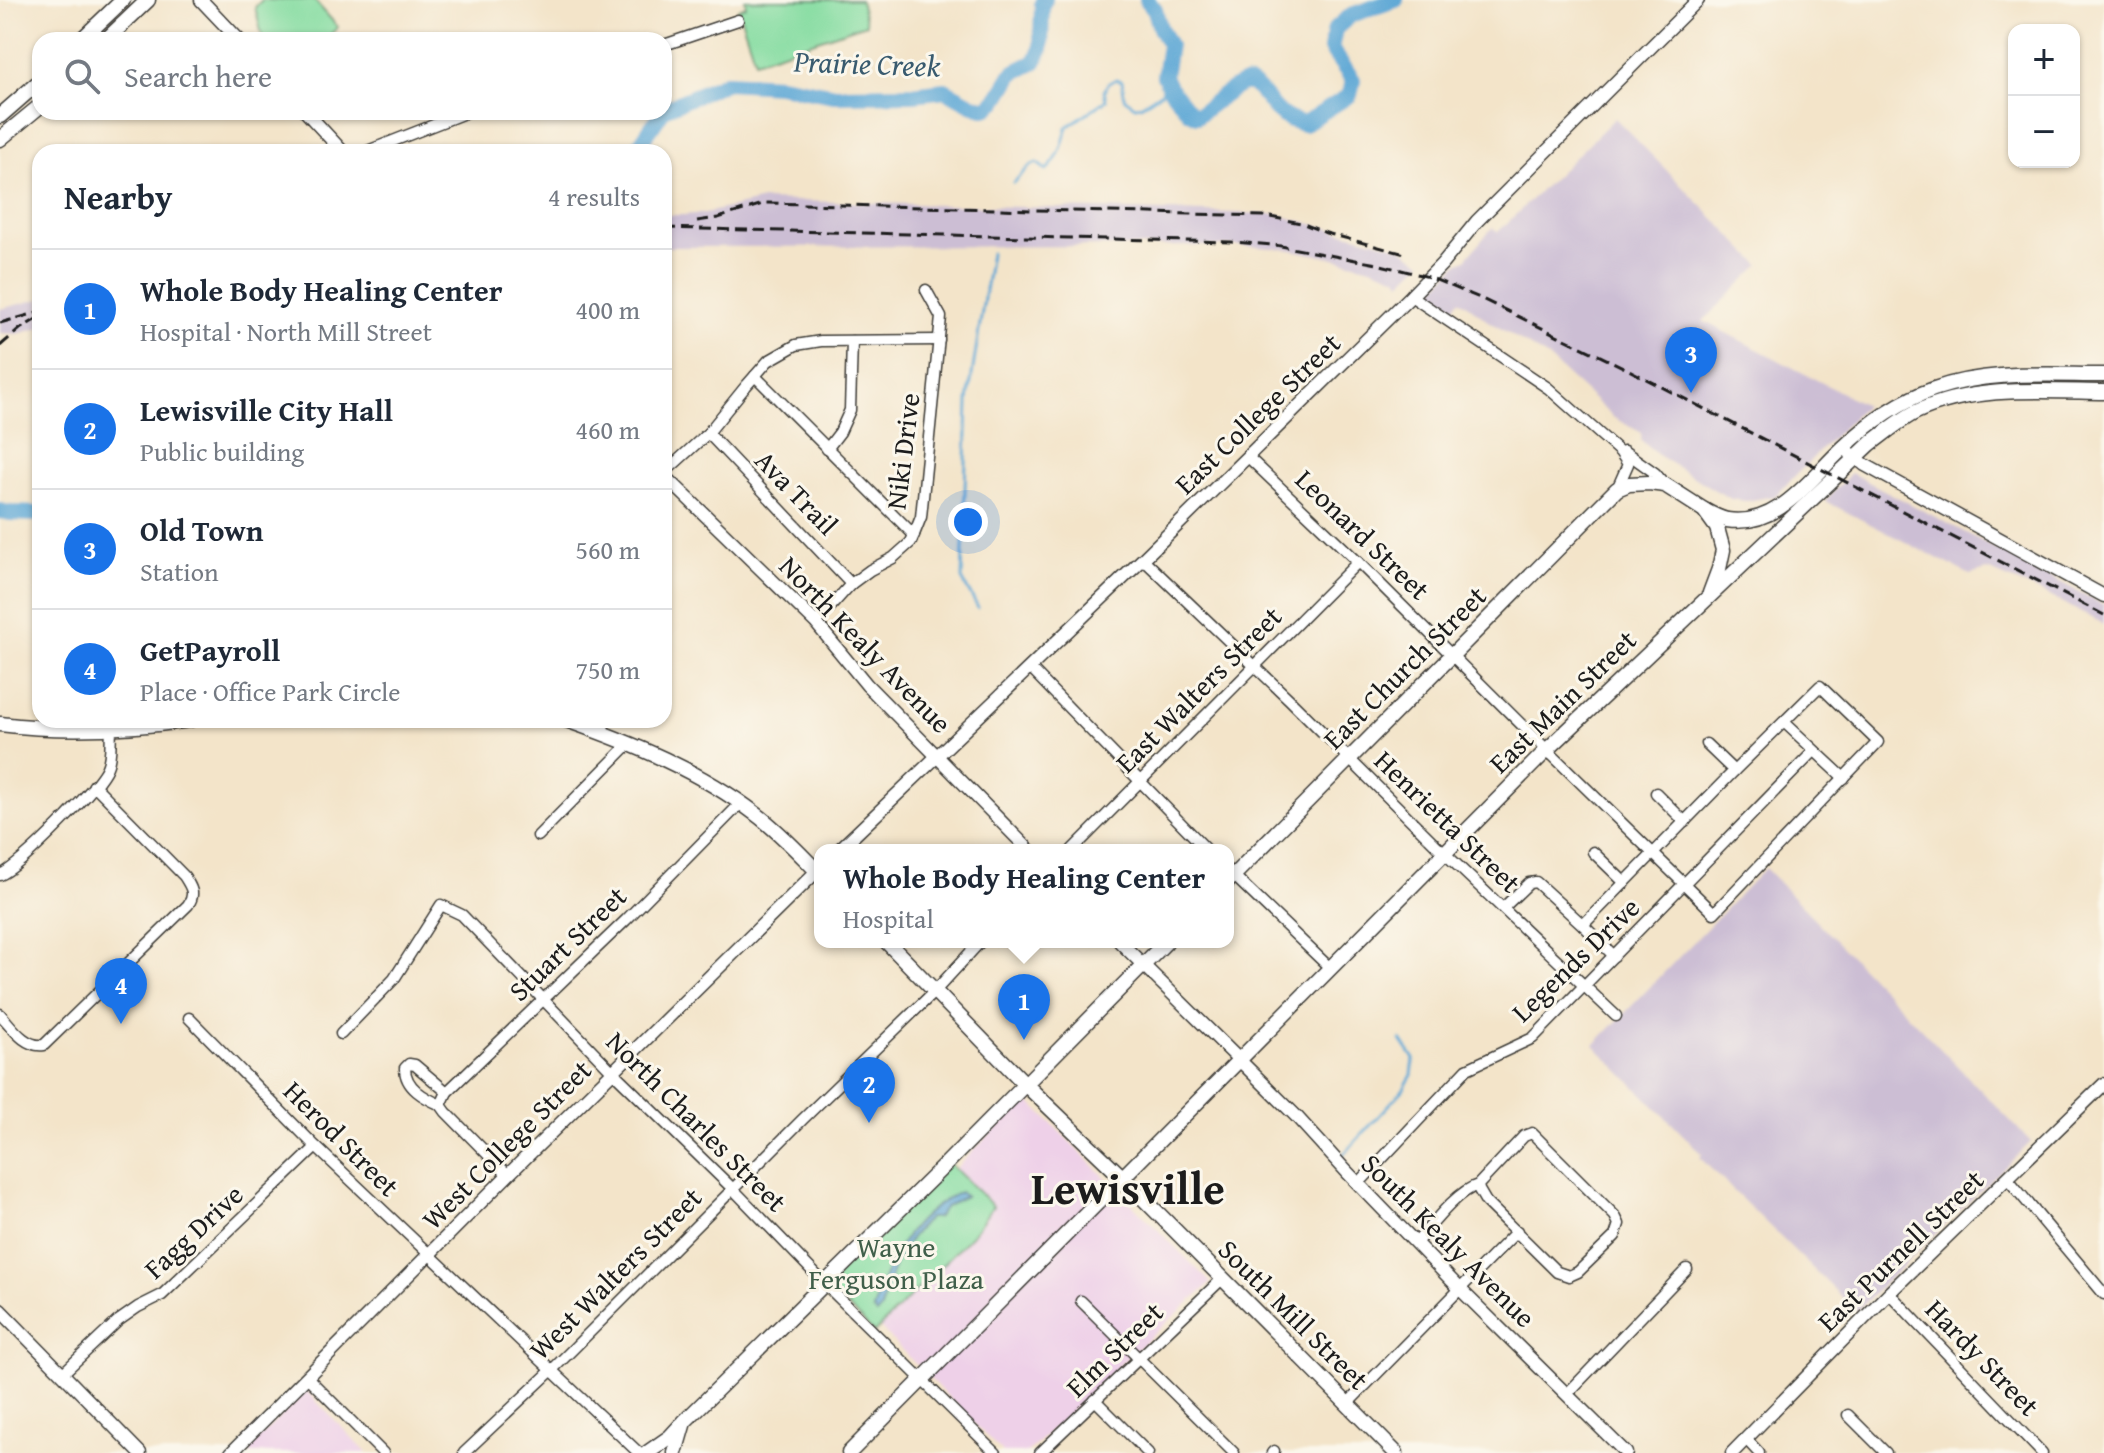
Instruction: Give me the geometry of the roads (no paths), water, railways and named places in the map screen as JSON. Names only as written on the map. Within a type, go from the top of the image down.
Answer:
[{"type":"main road","points":[[89,32],[123,0]]},
{"type":"main road","points":[[114,32],[148,0]]},
{"type":"main road","points":[[0,116],[32,88]]},
{"type":"main road","points":[[0,139],[32,113]]},
{"type":"main road","points":[[1617,489],[1629,484],[1665,485],[1725,520],[1747,521],[1784,506],[1843,447],[1897,406],[1931,389],[1996,376],[2097,375],[2097,392]]},
{"type":"main road","name":"East Main Street","points":[[849,1453],[1547,750],[1856,457],[1916,412],[1968,396],[1998,392],[2097,392]]},
{"type":"main road","name":"East Church Street","points":[[1234,871],[1617,489]]},
{"type":"main road","points":[[1704,510],[1717,528],[1723,550],[1708,598]]},
{"type":"main road","points":[[0,724],[32,727]]},
{"type":"main road","points":[[47,728],[120,728]]},
{"type":"main road","points":[[606,728],[629,744],[693,774],[741,803],[814,866]]},
{"type":"main road","name":"South Mill Street","points":[[893,948],[1396,1453]]},
{"type":"main road","points":[[642,1453],[670,1437],[1160,948]]},
{"type":"main road","points":[[675,1453],[684,1422]]},
{"type":"street","points":[[201,0],[231,32]]},
{"type":"street","name":"East College Street","points":[[845,844],[1143,559],[1411,296],[1477,221],[1698,0]]},
{"type":"street","points":[[672,42],[738,20]]},
{"type":"street","points":[[313,120],[336,144]]},
{"type":"street","points":[[385,144],[447,120]]},
{"type":"street","name":"Niki Drive","points":[[816,623],[851,584],[893,558],[911,542],[921,517],[941,317],[926,290]]},
{"type":"street","points":[[1411,296],[1548,388],[1612,444],[1628,464],[1617,489]]},
{"type":"street","points":[[672,467],[708,433],[768,361],[796,345],[821,341],[939,340]]},
{"type":"street","points":[[827,449],[840,432],[850,410],[852,341]]},
{"type":"street","points":[[755,376],[914,535]]},
{"type":"street","name":"Ava Trail","points":[[708,433],[851,584]]},
{"type":"street","points":[[1612,444],[1655,473],[1665,485]]},
{"type":"street","points":[[1843,447],[1865,465],[2104,596]]},
{"type":"street","name":"Leonard Street","points":[[1247,456],[1453,654],[1714,913],[1844,778]]},
{"type":"street","name":"North Kealy Avenue","points":[[672,482],[816,623],[867,685],[1023,844]]},
{"type":"street","name":"Henrietta Street","points":[[1143,559],[1616,1016]]},
{"type":"street","name":"East Walters Street","points":[[1078,844],[1358,562]]},
{"type":"street","points":[[1030,668],[1201,844]]},
{"type":"street","points":[[1583,925],[1734,771],[1820,686],[1878,742],[1844,778],[1784,722]]},
{"type":"street","points":[[0,875],[73,811],[106,771],[111,729]]},
{"type":"street","points":[[538,836],[629,744]]},
{"type":"street","points":[[1706,744],[1734,771]]},
{"type":"street","name":"Legends Drive","points":[[1358,1184],[1467,1069],[1533,1038],[1814,751]]},
{"type":"street","points":[[0,1014],[29,1044],[44,1045],[192,899],[192,889],[184,876],[94,785]]},
{"type":"street","points":[[1656,793],[1685,822]]},
{"type":"street","name":"Stuart Street","points":[[441,1105],[447,1092],[647,899],[741,803]]},
{"type":"street","points":[[1593,852],[1625,883]]},
{"type":"street","name":"West College Street","points":[[231,1453],[508,1175],[814,876]]},
{"type":"street","points":[[1234,879],[1329,967]]},
{"type":"street","points":[[1503,908],[1529,883],[1536,882],[1614,956]]},
{"type":"street","name":"North Charles Street","points":[[341,1034],[394,979],[441,905],[462,915],[613,1072],[996,1453]]},
{"type":"street","points":[[935,991],[974,948]]},
{"type":"street","points":[[1126,948],[1239,1059]]},
{"type":"street","name":"West Walters Street","points":[[464,1453],[935,991]]},
{"type":"street","name":"Herod Street","points":[[189,1018],[414,1243],[642,1453]]},
{"type":"street","name":"South Kealy Avenue","points":[[1239,1059],[1461,1290],[1626,1453]]},
{"type":"street","points":[[447,1092],[415,1065],[409,1064],[405,1068],[407,1080],[419,1094],[441,1105],[508,1175]]},
{"type":"street","name":"East Purnell Street","points":[[1732,1453],[1889,1293],[2104,1084]]},
{"type":"street","points":[[1416,1243],[1455,1201],[1470,1187],[1478,1185],[1524,1136],[1532,1133],[1615,1216],[1619,1224],[1615,1236],[1578,1272],[1569,1276],[1557,1272],[1486,1202],[1478,1185]]},
{"type":"street","name":"Fagg Drive","points":[[62,1374],[118,1321],[162,1295],[316,1147]]},
{"type":"street","points":[[2008,1179],[2104,1294]]},
{"type":"street","points":[[1347,1404],[1517,1231]]},
{"type":"street","points":[[1567,1394],[1687,1269]]},
{"type":"street","name":"Elm Street","points":[[1040,1453],[1222,1279]]},
{"type":"street","name":"Hardy Street","points":[[1889,1293],[2042,1453]]},
{"type":"street","points":[[1081,1301],[1234,1453]]},
{"type":"street","points":[[0,1310],[140,1453]]},
{"type":"street","points":[[307,1377],[383,1453]]},
{"type":"street","points":[[1095,1400],[1148,1453]]},
{"type":"street","points":[[1848,1415],[1886,1453]]},
{"type":"street","points":[[1746,1439],[1759,1453]]},
{"type":"water","points":[[960,1192],[965,1196],[944,1208],[937,1218],[929,1218],[910,1238],[877,1314],[873,1310],[885,1273],[903,1241],[927,1213]]},
{"type":"waterway","name":"Prairie Creek","points":[[672,106],[727,82],[779,85],[835,95],[913,94],[945,90],[985,109],[996,101],[1013,73],[1035,62],[1041,49],[1042,3],[1045,0]]},
{"type":"waterway","name":"Prairie Creek","points":[[1147,0],[1155,10],[1169,45],[1164,76],[1189,112],[1197,116],[1238,86],[1250,84],[1260,90],[1282,115],[1304,124],[1350,95],[1353,80],[1331,49],[1335,29],[1351,15],[1396,0]]},
{"type":"waterway","points":[[1013,183],[1030,166],[1037,163],[1046,170],[1051,166],[1067,127],[1106,100],[1104,91],[1109,83],[1116,79],[1122,81],[1125,99],[1135,106],[1142,105],[1169,87]]},
{"type":"waterway","name":"Prairie Creek","points":[[640,144],[657,120]]},
{"type":"waterway","points":[[978,608],[962,579],[968,401],[991,253]]},
{"type":"waterway","name":"Prairie Creek","points":[[0,511],[32,514]]},
{"type":"waterway","points":[[1341,1157],[1403,1090],[1412,1075],[1414,1059],[1401,1040]]},
{"type":"railway","points":[[697,221],[766,203],[1265,216],[1301,223],[1326,233],[1405,254]]},
{"type":"railway","points":[[672,228],[1231,242],[1275,245],[1429,277],[1627,369],[2104,615]]},
{"type":"railway","points":[[0,323],[32,314]]},
{"type":"railway","points":[[0,346],[32,322]]},
{"type":"place","name":"Old Town","points":[[1691,393]]},
{"type":"place","name":"GetPayroll","points":[[121,1024]]},
{"type":"place","name":"Whole Body Healing Center","points":[[1024,1040]]},
{"type":"place","name":"Lewisville City Hall","points":[[869,1123]]},
{"type":"district","name":"Lewisville","points":[[1128,1188]]},
{"type":"park label","name":"Wayne Ferguson Plaza","points":[[896,1262]]}]
